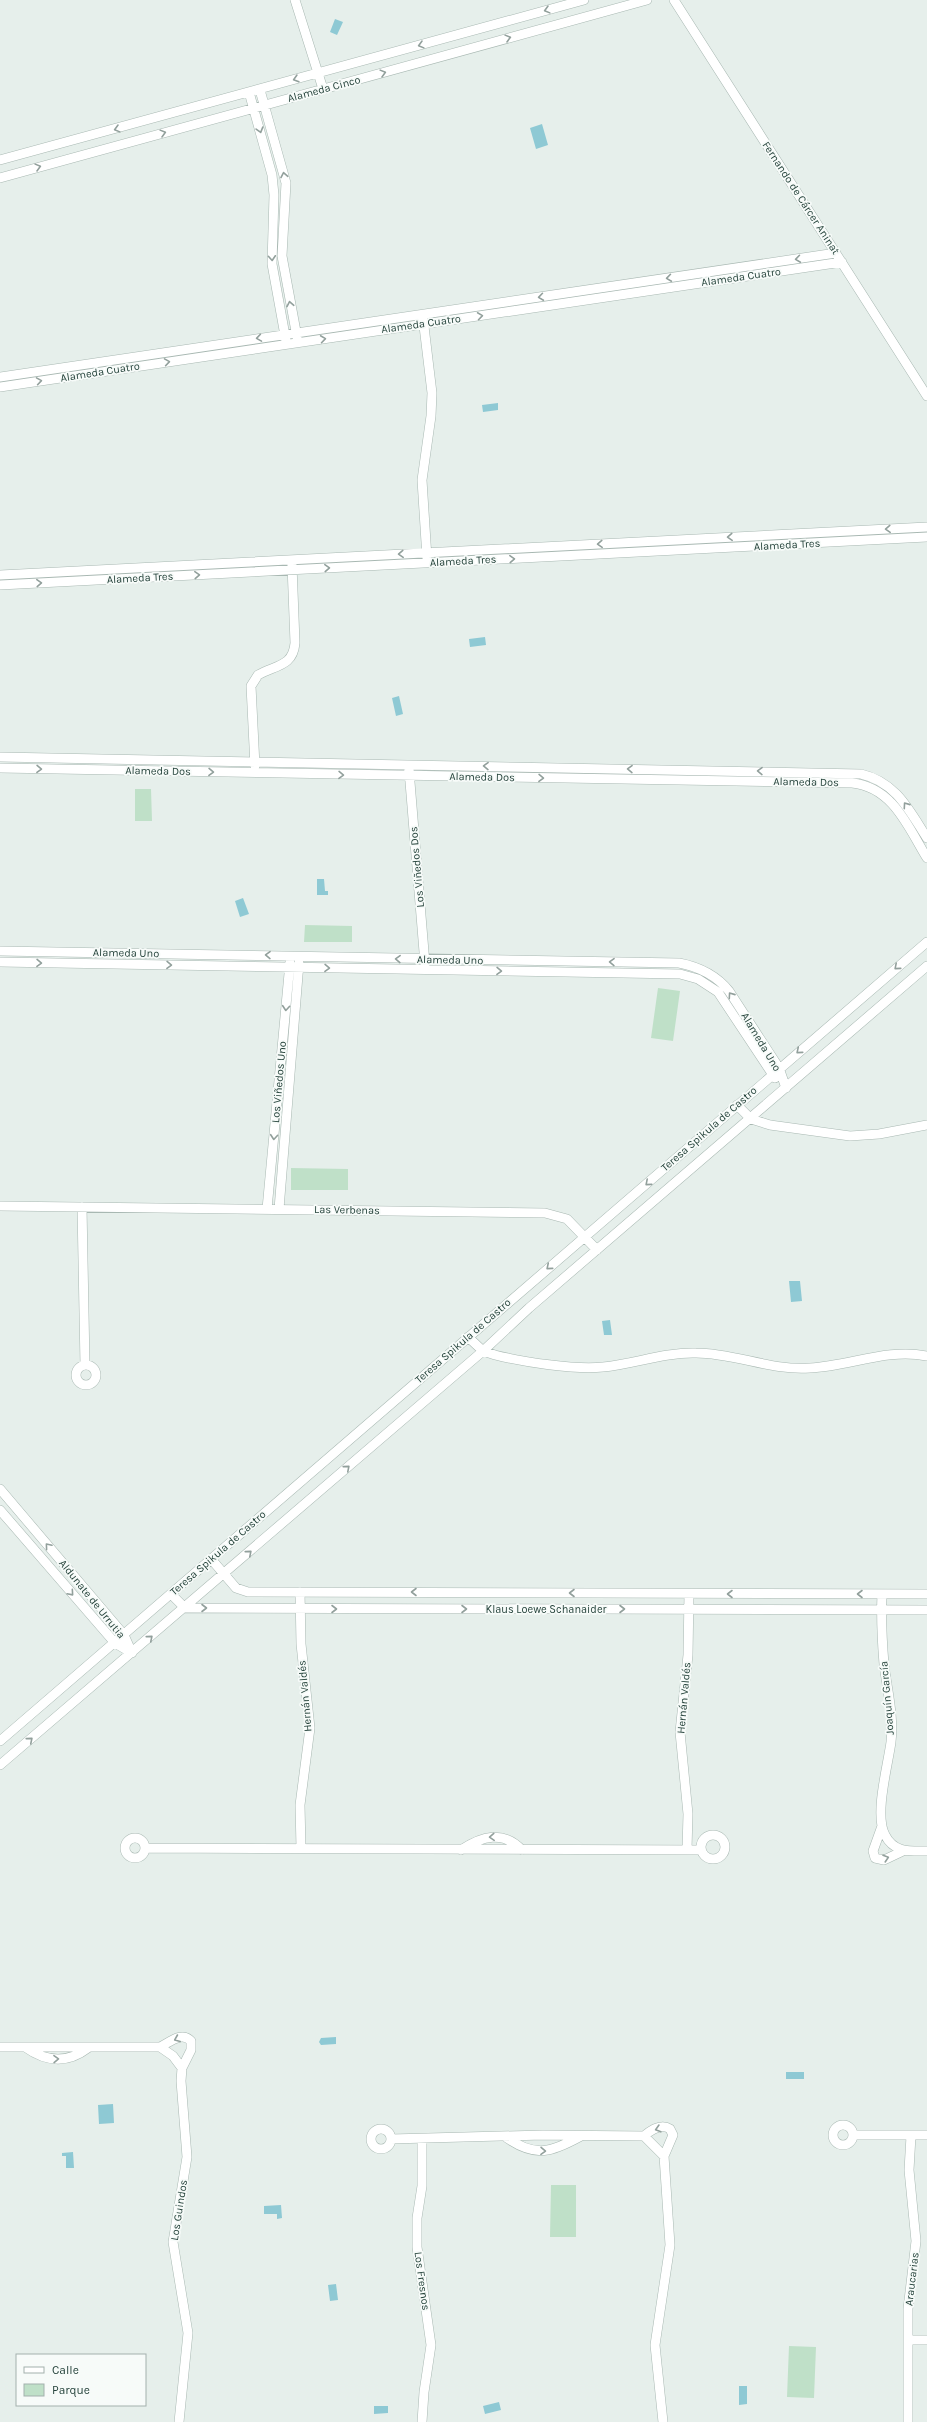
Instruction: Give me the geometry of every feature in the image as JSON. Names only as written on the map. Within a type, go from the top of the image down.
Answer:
[{"type":"street","points":[[295,0],[323,89]]},
{"type":"street","name":"Alameda Cinco","points":[[0,160],[584,0]]},
{"type":"street","name":"Alameda Cinco","points":[[0,178],[647,0]]},
{"type":"street","name":"Fernando de Cárcer Aninat","points":[[674,0],[927,396]]},
{"type":"street","points":[[260,90],[286,183],[282,256],[298,342]]},
{"type":"street","points":[[249,92],[273,184],[272,264],[287,344]]},
{"type":"street","name":"Alameda Cuatro","points":[[0,387],[287,344],[423,319],[836,253]]},
{"type":"street","name":"Alameda Cuatro","points":[[0,377],[285,334],[423,319],[842,262]]},
{"type":"street","points":[[423,319],[432,393],[431,416],[422,480],[428,563]]},
{"type":"street","name":"Alameda Tres","points":[[0,575],[927,527]]},
{"type":"street","name":"Alameda Tres","points":[[0,585],[927,537]]},
{"type":"street","points":[[255,773],[251,686],[258,675],[282,666],[293,654],[295,643],[292,560]]},
{"type":"street","name":"Alameda Dos","points":[[0,757],[861,774],[880,780],[895,791],[927,838]]},
{"type":"street","name":"Los Viñedos Dos","points":[[409,764],[425,970]]},
{"type":"street","name":"Alameda Dos","points":[[0,768],[859,784],[878,790],[889,799],[927,858]]},
{"type":"street","name":"Teresa Spikula de Castro","points":[[0,1741],[212,1560],[468,1336],[927,942]]},
{"type":"street","name":"Alameda Uno","points":[[0,952],[295,955],[424,960],[670,963],[692,966],[714,976],[729,991],[779,1068],[786,1088]]},
{"type":"street","name":"Los Viñedos Uno","points":[[279,1209],[295,955]]},
{"type":"street","name":"Alameda Uno","points":[[0,962],[670,973],[689,975],[705,982],[722,998],[771,1075],[786,1088]]},
{"type":"street","name":"Teresa Spikula de Castro","points":[[0,1765],[185,1608],[927,966]]},
{"type":"street","name":"Los Viñedos Uno","points":[[267,1209],[294,968]]},
{"type":"street","points":[[737,1105],[751,1119],[778,1126],[860,1136],[927,1125]]},
{"type":"street","name":"Las Verbenas","points":[[0,1206],[545,1213],[566,1219],[597,1250]]},
{"type":"street","points":[[82,1207],[85,1366]]},
{"type":"street","points":[[468,1336],[483,1351],[508,1358],[590,1368],[685,1353],[718,1355],[800,1369],[821,1367],[896,1354],[927,1356]]},
{"type":"street","name":"Aldunate de Urrutia","points":[[0,1489],[124,1635],[132,1653]]},
{"type":"street","name":"Aldunate de Urrutia","points":[[0,1510],[115,1643],[132,1653]]},
{"type":"street","name":"Klaus Loewe Schanaider","points":[[212,1560],[236,1588],[244,1592],[927,1594]]},
{"type":"street","name":"Hernán Valdés","points":[[300,1592],[302,1658],[310,1728],[300,1805],[301,1848]]},
{"type":"street","points":[[171,1594],[185,1608]]},
{"type":"street","name":"Hernán Valdés","points":[[687,1849],[688,1814],[680,1732],[688,1655],[689,1594]]},
{"type":"street","name":"Joaquín García","points":[[882,1594],[881,1610],[883,1647],[892,1732],[883,1797],[882,1826],[873,1851],[875,1858],[884,1860],[903,1851],[927,1851]]},
{"type":"street","name":"Klaus Loewe Schanaider","points":[[185,1608],[927,1610]]},
{"type":"street","name":"Joaquín García","points":[[882,1826],[890,1843],[903,1851]]},
{"type":"street","points":[[461,1850],[481,1838],[493,1836],[510,1840],[522,1850]]},
{"type":"street","points":[[145,1848],[701,1850]]},
{"type":"street","name":"Los Guindos","points":[[0,2047],[160,2047],[181,2036],[189,2039],[191,2050],[182,2068],[181,2096],[187,2138],[187,2157],[173,2242],[188,2333],[179,2422]]},
{"type":"street","name":"Los Guindos","points":[[25,2047],[38,2056],[50,2060],[73,2057],[88,2048]]},
{"type":"street","points":[[160,2047],[174,2056],[182,2068]]},
{"type":"street","points":[[391,2139],[507,2138],[543,2135],[644,2136],[655,2128],[665,2127],[670,2129],[673,2138],[664,2156],[670,2245],[655,2345],[664,2422]]},
{"type":"street","points":[[853,2135],[927,2135]]},
{"type":"street","points":[[507,2138],[526,2148],[544,2151],[560,2148],[581,2136]]},
{"type":"street","points":[[644,2136],[664,2156]]},
{"type":"street","name":"Araucarias","points":[[908,2422],[908,2309],[916,2241],[910,2176],[911,2136]]},
{"type":"street","name":"Los Fresnos","points":[[422,2139],[422,2186],[417,2218],[417,2247],[430,2345],[422,2422]]},
{"type":"street","points":[[909,2340],[927,2340]]},
{"type":"green space","points":[[135,789],[151,789],[152,821],[135,821]]},
{"type":"green space","points":[[305,925],[352,926],[352,942],[304,942]]},
{"type":"green space","points":[[658,988],[680,991],[673,1041],[651,1038]]},
{"type":"green space","points":[[291,1168],[348,1169],[348,1190],[291,1190]]},
{"type":"green space","points":[[551,2185],[576,2185],[576,2237],[550,2237]]},
{"type":"green space","points":[[789,2346],[816,2347],[814,2398],[787,2397]]},
{"type":"water","points":[[335,19],[343,22],[337,35],[330,32]]},
{"type":"water","points":[[542,124],[548,145],[536,149],[530,128]]},
{"type":"water","points":[[498,403],[498,410],[483,412],[482,405]]},
{"type":"water","points":[[485,637],[486,645],[470,647],[469,639]]},
{"type":"water","points":[[399,696],[403,714],[396,716],[392,698]]},
{"type":"water","points":[[317,879],[324,879],[325,891],[328,891],[328,895],[317,895]]},
{"type":"water","points":[[243,898],[249,914],[240,917],[235,901]]},
{"type":"water","points":[[789,1281],[800,1281],[802,1301],[791,1302]]},
{"type":"water","points":[[610,1320],[612,1335],[604,1335],[602,1321]]},
{"type":"water","points":[[336,2037],[336,2044],[321,2045],[319,2042],[321,2038]]},
{"type":"water","points":[[786,2072],[804,2072],[804,2079],[786,2079]]},
{"type":"water","points":[[113,2104],[114,2123],[99,2124],[98,2105]]},
{"type":"water","points":[[73,2152],[74,2168],[66,2168],[66,2156],[62,2156],[62,2153]]},
{"type":"water","points":[[281,2205],[282,2218],[277,2219],[277,2214],[264,2214],[264,2206]]},
{"type":"water","points":[[336,2284],[338,2300],[330,2301],[328,2285]]},
{"type":"water","points":[[739,2386],[747,2386],[747,2404],[739,2405]]},
{"type":"water","points":[[499,2402],[501,2410],[485,2414],[483,2406]]},
{"type":"water","points":[[374,2406],[388,2406],[388,2413],[374,2414]]}]
